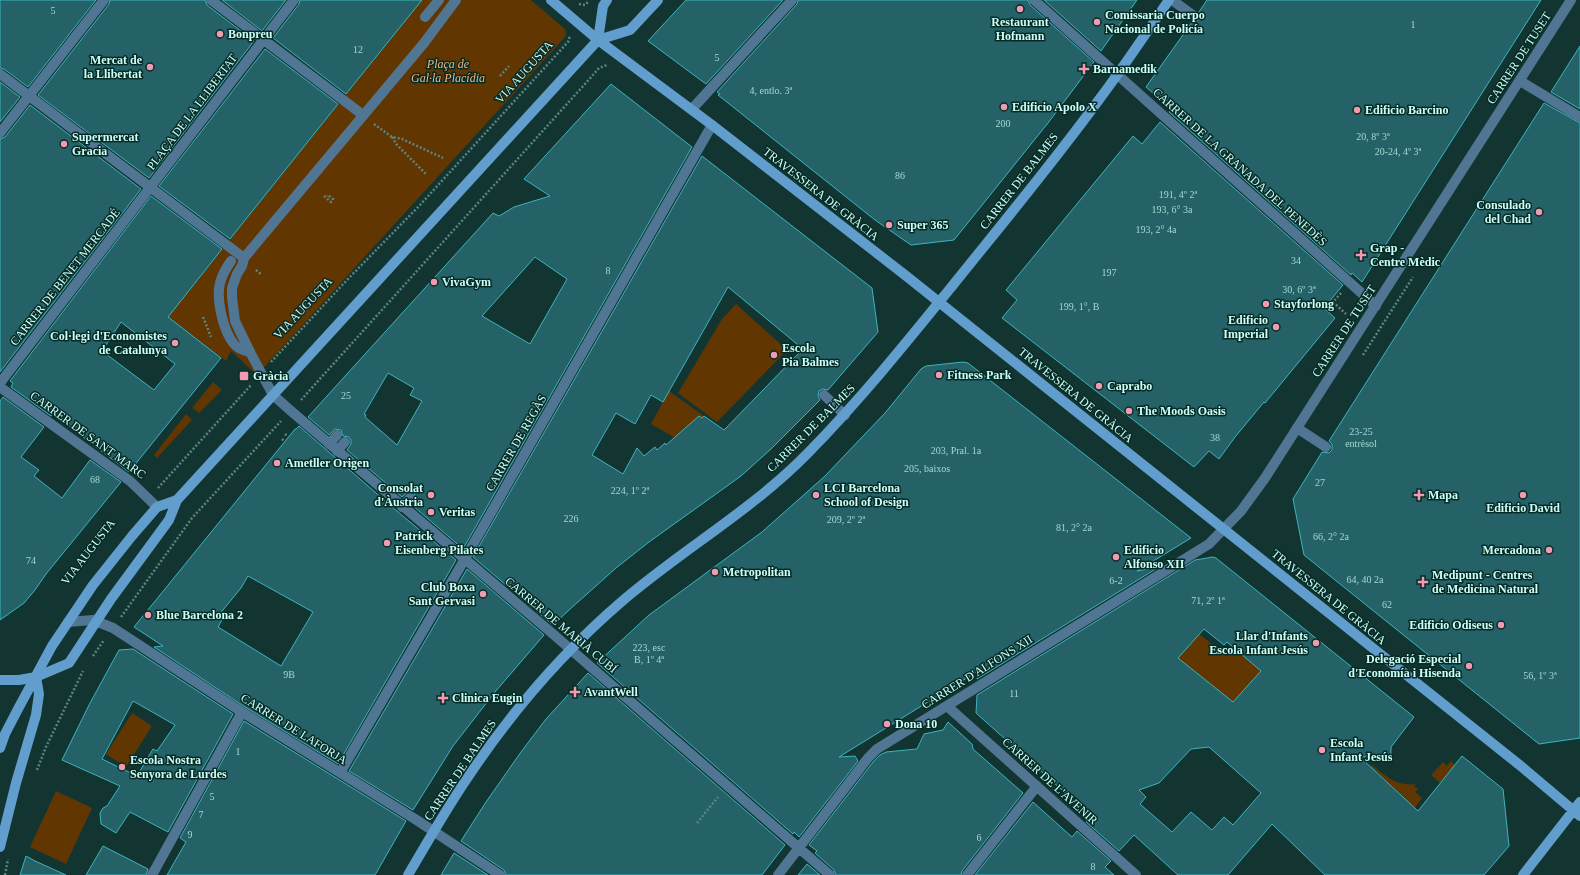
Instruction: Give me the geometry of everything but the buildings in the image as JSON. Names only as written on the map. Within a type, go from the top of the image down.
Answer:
[{"type":"main road","name":"TRAVESSERA DE GRÀCIA","points":[[551,0],[598,40],[712,125],[938,302],[1578,810]]},
{"type":"main road","points":[[607,0],[603,6],[598,40],[630,30],[658,0]]},
{"type":"main road","name":"CARRER DE BALMES","points":[[408,875],[467,778],[516,712],[570,649],[621,602],[661,570],[741,512],[785,475],[845,415],[891,361],[1039,178],[1170,0]]},
{"type":"main road","name":"VIA AUGUSTA","points":[[36,677],[69,663],[169,520],[177,500],[598,40]]},
{"type":"main road","name":"VIA AUGUSTA","points":[[0,748],[11,721],[52,646],[92,585],[157,507],[177,500]]},
{"type":"main road","points":[[0,680],[19,680],[36,677],[39,694],[36,715],[16,783],[0,847]]},
{"type":"main road","points":[[1523,875],[1578,810]]},
{"type":"street","points":[[0,133],[104,0]]},
{"type":"street","points":[[212,0],[363,115]]},
{"type":"street","name":"PLAÇA DE LA LLIBERTAT","points":[[0,74],[151,187],[294,0]]},
{"type":"street","points":[[425,17],[439,0]]},
{"type":"street","points":[[273,395],[235,321],[232,297],[234,281],[242,266],[244,258],[424,43],[456,0]]},
{"type":"street","points":[[692,110],[792,0]]},
{"type":"street","name":"CARRER DE LA GRANADA DEL PENEDÈS","points":[[1034,0],[1376,306]]},
{"type":"street","points":[[1170,0],[1194,16]]},
{"type":"street","name":"CARRER DE TUSET","points":[[1224,530],[1249,500],[1297,428],[1571,0]]},
{"type":"street","points":[[1520,81],[1580,117]]},
{"type":"street","name":"CARRER DE REGÀS","points":[[340,773],[464,560],[712,125]]},
{"type":"street","points":[[151,187],[244,258]]},
{"type":"street","name":"CARRER DE BENET MERCADÉ","points":[[0,383],[151,187]]},
{"type":"street","points":[[231,261],[225,270],[218,291],[220,310],[228,335],[232,342],[238,348],[250,352]]},
{"type":"street","name":"CARRER DE SANT MARC","points":[[0,387],[130,481],[157,507]]},
{"type":"street","name":"CARRER DE MARIÀ CUBÍ","points":[[273,395],[333,448],[570,649],[830,875]]},
{"type":"street","points":[[824,395],[845,415]]},
{"type":"street","points":[[1297,428],[1326,447]]},
{"type":"street","points":[[333,448],[341,439]]},
{"type":"street","points":[[402,507],[410,498]]},
{"type":"street","name":"CARRER D'ALFONS XII","points":[[778,875],[877,749],[1202,548],[1224,530]]},
{"type":"street","name":"CARRER DE LAFORJA","points":[[68,622],[81,620],[97,621],[113,628],[242,712],[434,831],[500,875]]},
{"type":"street","name":"CARRER DE L'AVENIR","points":[[947,706],[1136,875]]},
{"type":"street","points":[[152,875],[242,712]]},
{"type":"street","points":[[967,875],[1037,786]]},
{"type":"path","points":[[576,3],[585,6],[590,0]]},
{"type":"path","name":"VIA AUGUSTA","points":[[149,498],[274,358],[420,205],[510,106],[568,42],[570,34]]},
{"type":"path","points":[[300,400],[599,68],[607,65]]},
{"type":"path","points":[[500,76],[509,66]]},
{"type":"path","points":[[363,115],[392,137],[397,145],[427,175]]},
{"type":"path","points":[[392,137],[402,138],[443,158]]},
{"type":"path","name":"CARRER DE TUSET","points":[[1342,292],[1333,302],[1346,314]]},
{"type":"path","points":[[203,317],[211,337]]},
{"type":"path","points":[[92,658],[192,518],[284,419]]},
{"type":"path","points":[[285,434],[288,437]]},
{"type":"path","points":[[35,774],[46,747],[84,670]]},
{"type":"path","points":[[696,823],[720,794]]},
{"type":"path","points":[[5,875],[10,852]]},
{"type":"green space","name":"Plaça de Gal·la Placídia","points":[[422,0],[531,0],[565,29],[566,36],[257,375],[231,351],[226,361],[168,317]]},
{"type":"green space","points":[[736,304],[787,350],[717,422],[678,393],[722,319]]},
{"type":"green space","points":[[213,382],[222,390],[199,413],[192,408]]},
{"type":"green space","points":[[669,391],[704,416],[677,439],[651,424]]},
{"type":"green space","points":[[186,414],[192,420],[157,458],[154,455]]},
{"type":"green space","points":[[1199,634],[1227,656],[1237,644],[1248,660],[1265,667],[1233,702],[1178,658]]},
{"type":"green space","points":[[132,713],[152,726],[126,767],[106,754]]},
{"type":"green space","points":[[1451,761],[1455,765],[1440,783],[1431,775],[1443,762],[1447,766]]},
{"type":"green space","points":[[1372,765],[1392,780],[1403,784],[1416,784],[1414,786],[1418,789],[1415,792],[1422,798],[1413,810],[1401,795],[1370,767]]},
{"type":"green space","points":[[56,791],[92,808],[66,864],[30,847]]},
{"type":"place","name":"Restaurant Hofmann","points":[[1020,9]]},
{"type":"place","name":"Comissaria Cuerpo Nacional de Policía","points":[[1097,22]]},
{"type":"place","name":"Bonpreu","points":[[220,34]]},
{"type":"place","name":"Mercat de la Llibertat","points":[[150,67]]},
{"type":"place","name":"Barnamedik","points":[[1084,69]]},
{"type":"place","name":"Edificio Apolo X","points":[[1004,107]]},
{"type":"place","name":"Edificio Barcino","points":[[1357,110]]},
{"type":"place","name":"Supermercat Gracia","points":[[64,144]]},
{"type":"place","name":"Consulado del Chad","points":[[1539,212]]},
{"type":"place","name":"Super 365","points":[[889,225]]},
{"type":"place","name":"Grap - Centre Mèdic","points":[[1361,255]]},
{"type":"place","name":"VivaGym","points":[[434,282]]},
{"type":"place","name":"Stayforlong","points":[[1266,304]]},
{"type":"place","name":"Edificio Imperial","points":[[1276,327]]},
{"type":"place","name":"Col·legi d'Economistes de Catalunya","points":[[175,343]]},
{"type":"place","name":"Escola Pia Balmes","points":[[774,355]]},
{"type":"place","name":"Fitness Park","points":[[939,375]]},
{"type":"place","name":"Gràcia","points":[[244,376]]},
{"type":"place","name":"Caprabo","points":[[1099,386]]},
{"type":"place","name":"The Moods Oasis","points":[[1129,411]]},
{"type":"place","name":"Ametller Origen","points":[[277,463]]},
{"type":"place","name":"Consolat d'Àustria","points":[[431,495]]},
{"type":"place","name":"LCI Barcelona School of Design","points":[[816,495]]},
{"type":"place","name":"Mapa","points":[[1419,495]]},
{"type":"place","name":"Edificio David","points":[[1523,495]]},
{"type":"place","name":"Veritas","points":[[431,512]]},
{"type":"place","name":"Patrick Eisenberg Pilates","points":[[387,543]]},
{"type":"place","name":"Mercadona","points":[[1549,550]]},
{"type":"place","name":"Edificio Alfonso XII","points":[[1116,557]]},
{"type":"place","name":"Metropolitan","points":[[715,572]]},
{"type":"place","name":"Medipunt - Centres de Medicina Natural","points":[[1423,582]]},
{"type":"place","name":"Club Boxa Sant Gervasi","points":[[483,594]]},
{"type":"place","name":"Blue Barcelona 2","points":[[148,615]]},
{"type":"place","name":"Edificio Odiseus","points":[[1501,625]]},
{"type":"place","name":"Llar d'Infants Escola Infant Jesús","points":[[1316,643]]},
{"type":"place","name":"Delegació Especial d'Economía i Hisenda","points":[[1469,666]]},
{"type":"place","name":"AvantWell","points":[[575,692]]},
{"type":"place","name":"Clinica Eugin","points":[[443,698]]},
{"type":"place","name":"Dona 10","points":[[887,724]]},
{"type":"place","name":"Escola Infant Jesús","points":[[1322,750]]},
{"type":"place","name":"Escola Nostra Senyora de Lurdes","points":[[122,767]]}]
